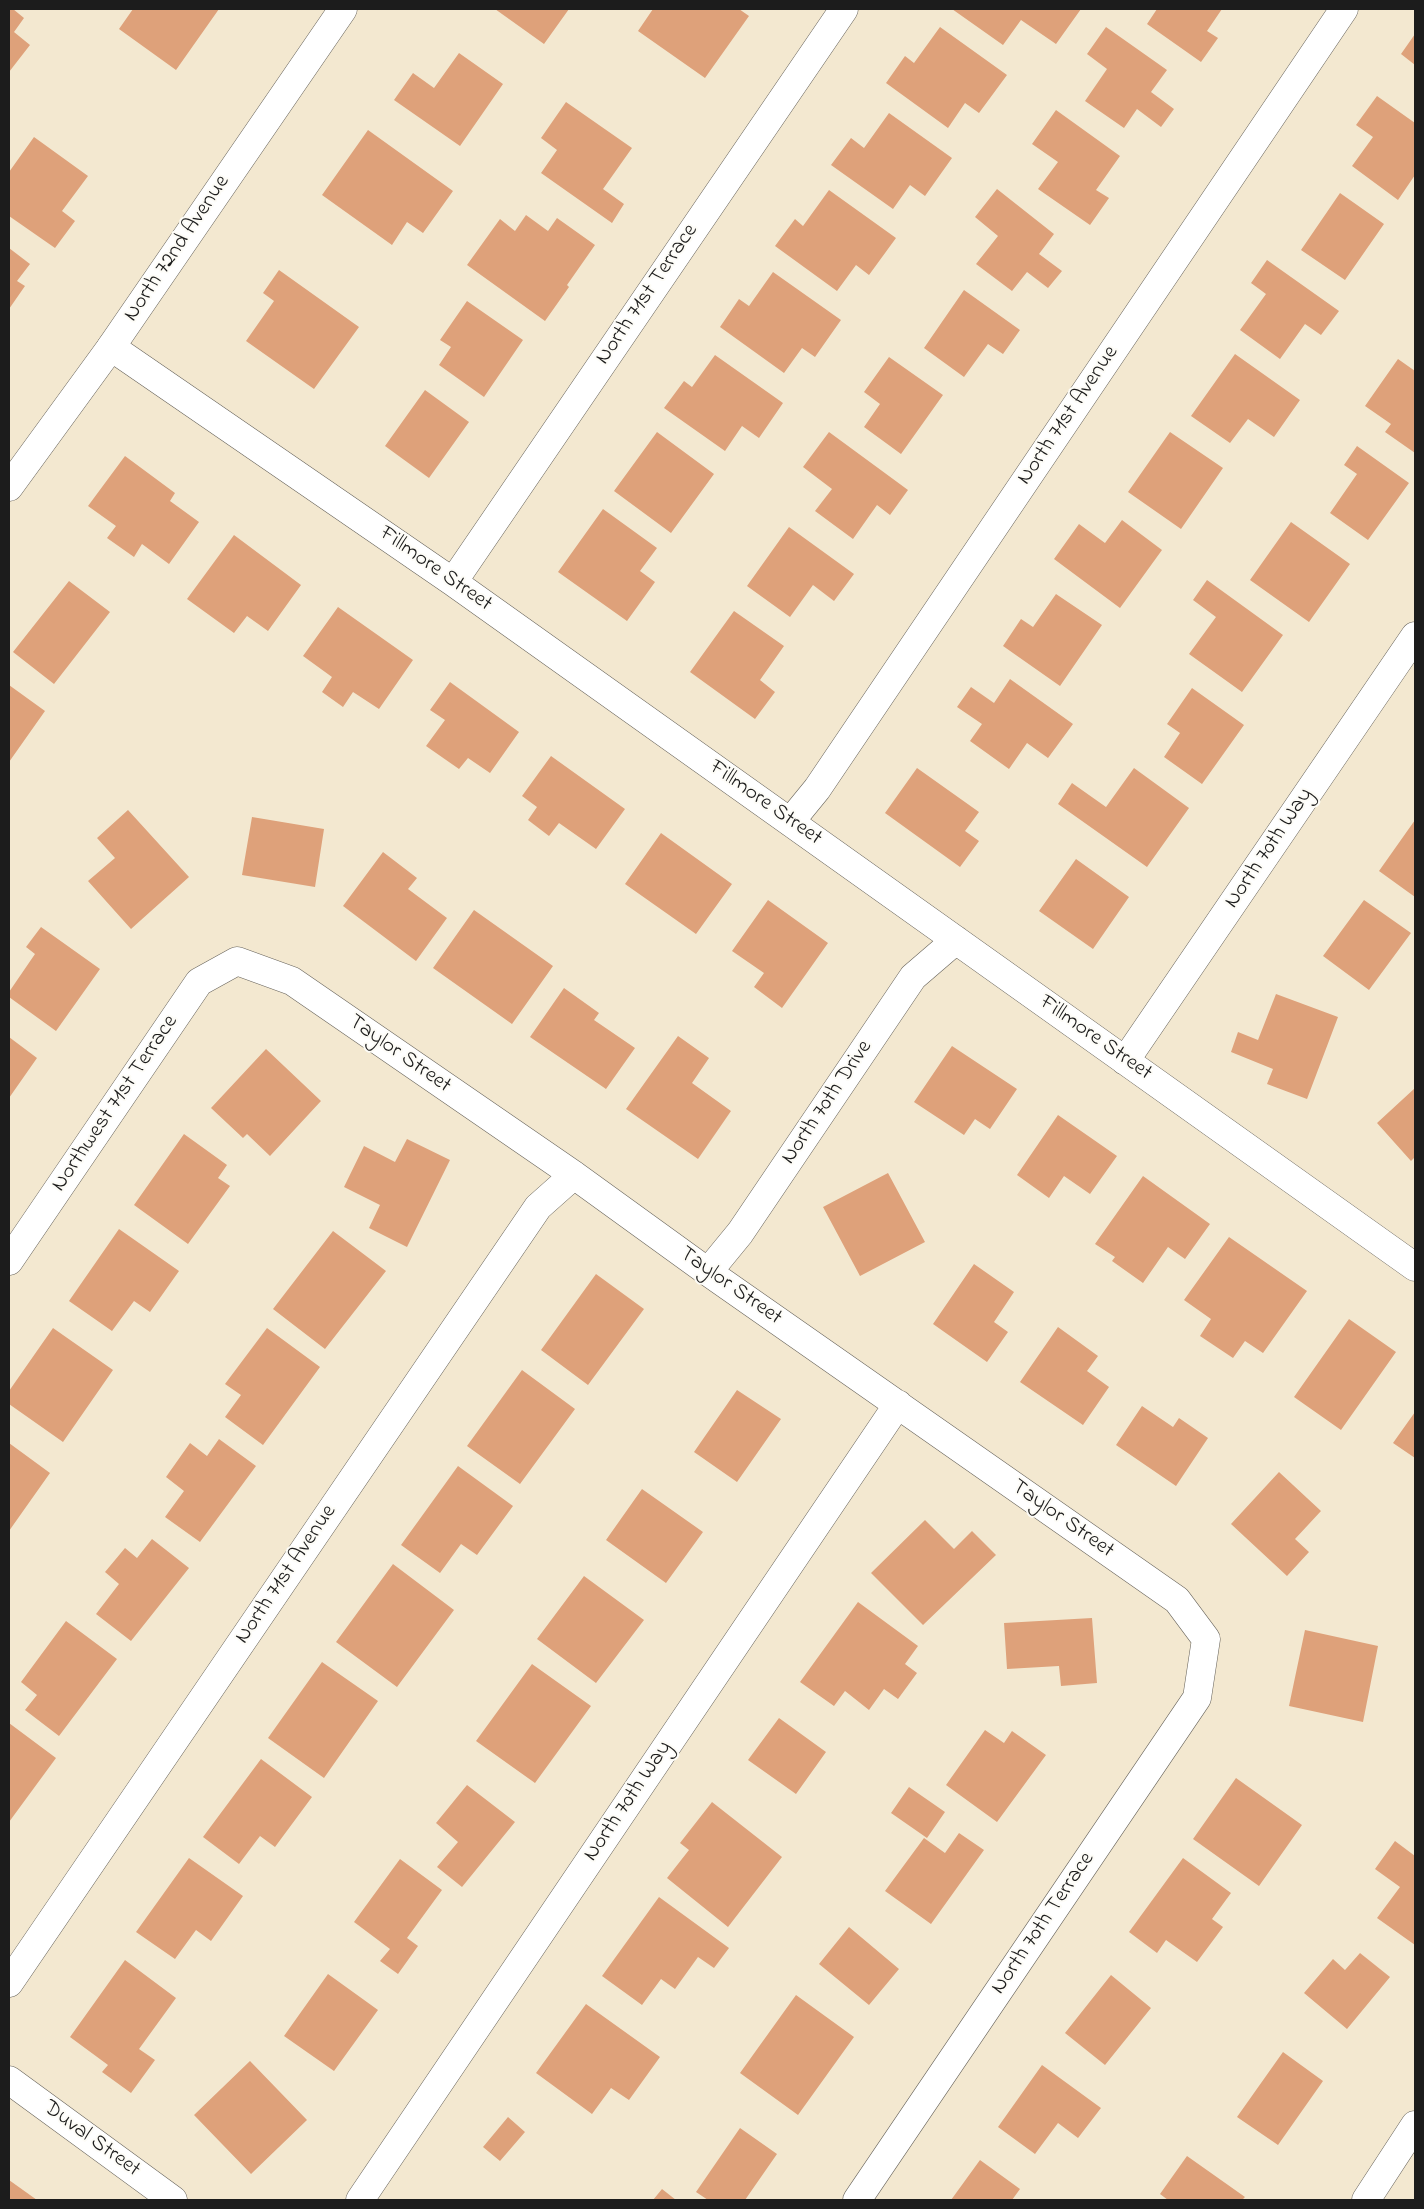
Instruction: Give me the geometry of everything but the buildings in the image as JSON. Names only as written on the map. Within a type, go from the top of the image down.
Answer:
[{"type":"street","name":"North 72nd Avenue","points":[[9,487],[111,347],[343,9]]},
{"type":"street","name":"North 71st Terrace","points":[[453,582],[844,9]]},
{"type":"street","name":"North 71st Avenue","points":[[790,822],[817,789],[1344,9]]},
{"type":"street","name":"Fillmore Street","points":[[111,347],[453,582],[1415,1267]]},
{"type":"street","name":"North 70th Way","points":[[1125,1061],[1415,636]]},
{"type":"street","name":"North 70th Drive","points":[[708,1272],[740,1233],[913,977],[956,940]]},
{"type":"street","name":"Taylor Street","points":[[237,961],[292,981],[574,1175],[708,1272],[1177,1600],[1206,1639]]},
{"type":"street","name":"Northwest 71st Terrace","points":[[9,1261],[199,982],[237,961]]},
{"type":"street","name":"North 71st Avenue","points":[[9,1983],[538,1207],[574,1175]]},
{"type":"street","name":"North 70th Way","points":[[360,2200],[898,1404]]},
{"type":"street","name":"North 70th Terrace","points":[[857,2200],[1197,1698],[1206,1639]]},
{"type":"street","name":"Duval Street","points":[[9,2080],[173,2200]]},
{"type":"street","points":[[1366,2200],[1415,2125]]}]
